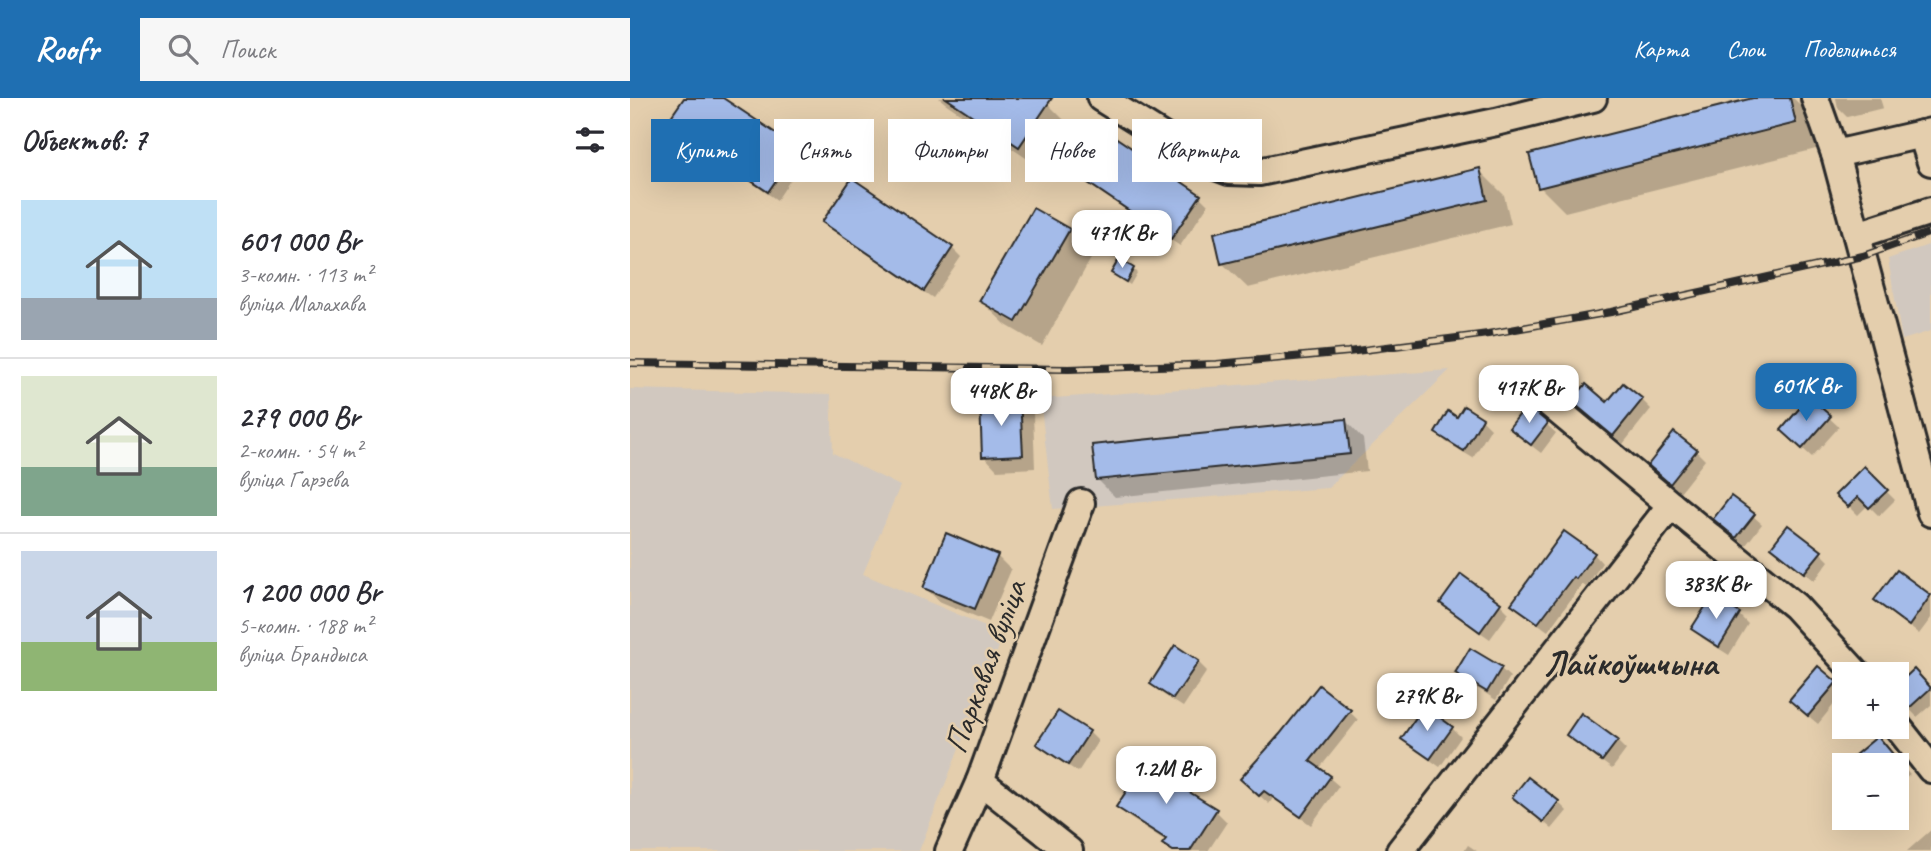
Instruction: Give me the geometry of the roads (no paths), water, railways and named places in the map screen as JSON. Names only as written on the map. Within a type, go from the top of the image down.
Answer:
[{"type":"street","points":[[1101,98],[1200,160],[1229,171],[1249,172],[1496,122],[1593,98]]},
{"type":"street","points":[[1815,98],[1835,154],[1931,513]]},
{"type":"street","points":[[1835,154],[1927,133],[1931,162]]},
{"type":"street","points":[[1860,246],[1931,211]]},
{"type":"street","points":[[1538,394],[1795,606],[1846,662]]},
{"type":"street","name":"Паркавая вуліца","points":[[949,851],[980,781],[1081,503]]},
{"type":"street","points":[[1400,851],[1671,505]]},
{"type":"street","points":[[1907,739],[1931,769]]},
{"type":"street","points":[[980,781],[1069,851]]},
{"type":"railway","points":[[630,363],[1069,369],[1217,364],[1348,352],[1488,334],[1611,312],[1863,256],[1931,232]]},
{"type":"district","name":"Лайкоўшчына","points":[[1630,663]]}]
